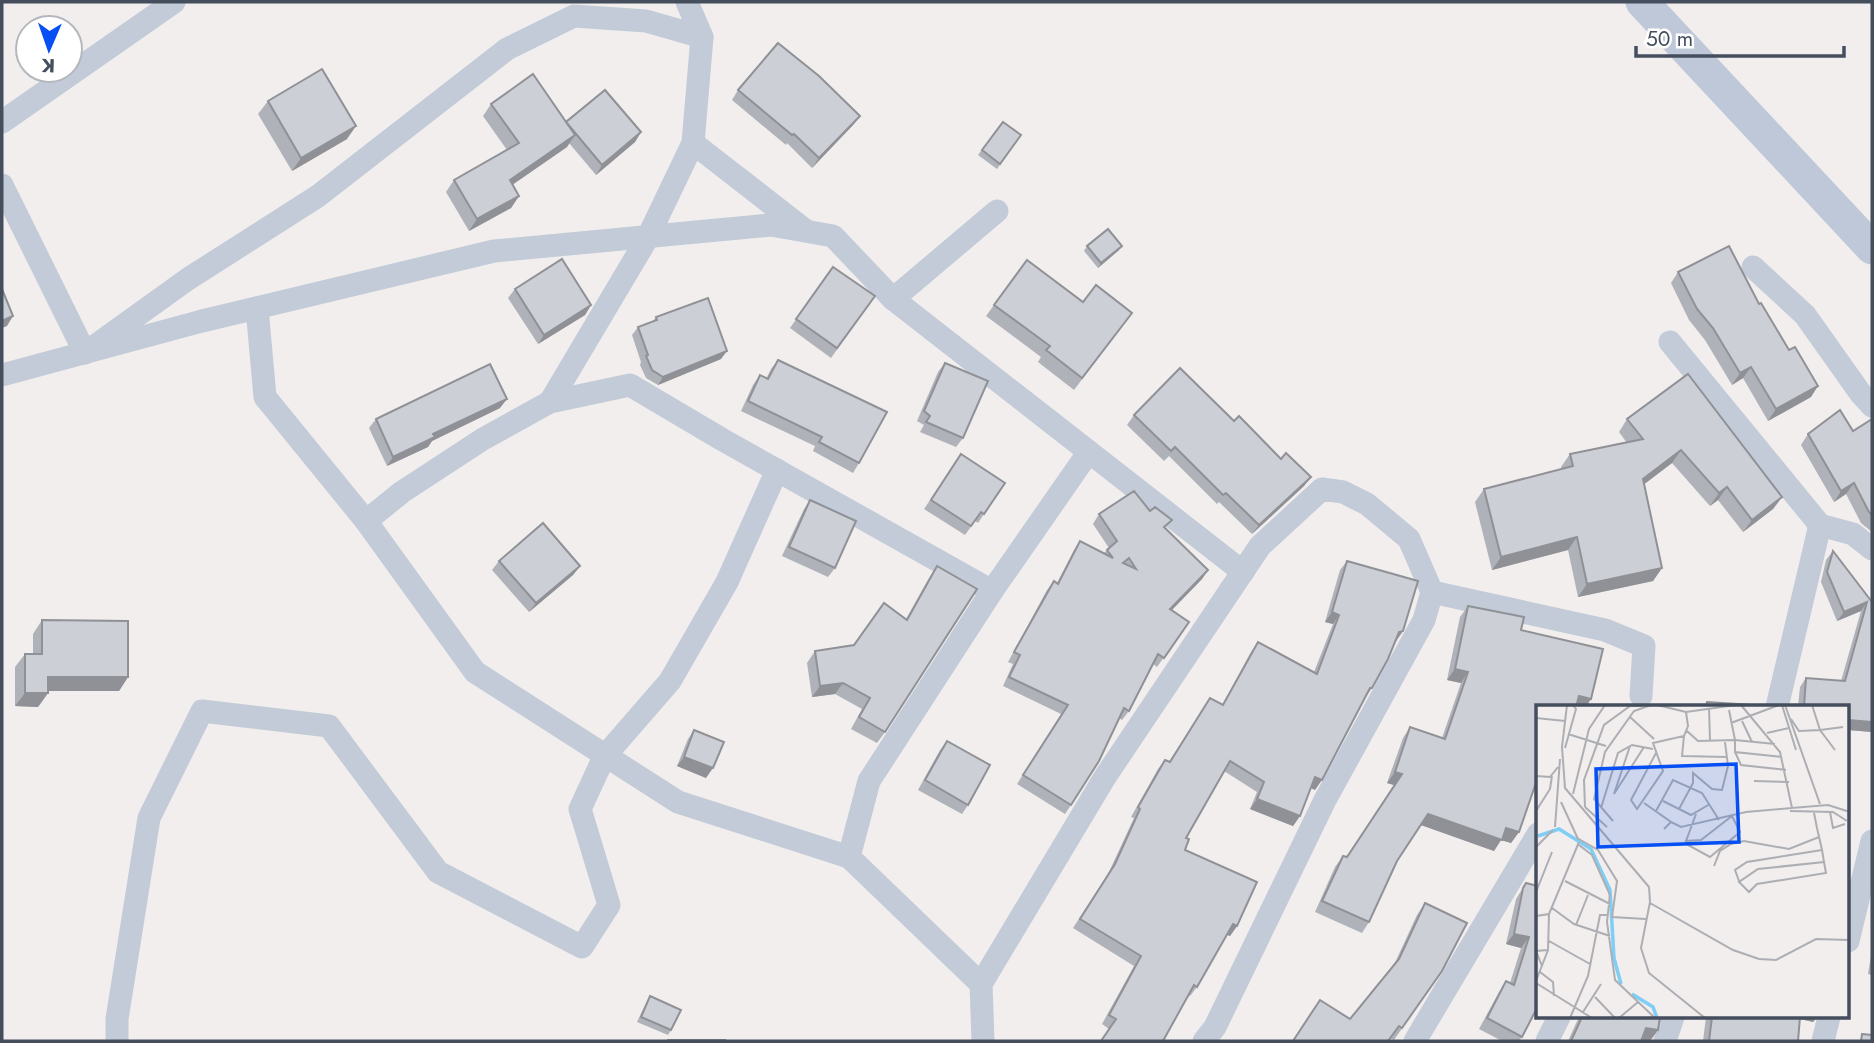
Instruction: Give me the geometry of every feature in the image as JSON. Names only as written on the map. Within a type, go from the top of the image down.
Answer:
[{"type":"main road","points":[[1642,2],[1872,248]]},
{"type":"street","points":[[2,122],[174,2]]},
{"type":"street","points":[[550,402],[648,237],[693,143],[702,37],[687,2]]},
{"type":"street","points":[[85,353],[188,279],[318,196],[507,49],[574,16],[646,22],[702,37]]},
{"type":"street","points":[[693,143],[808,232]]},
{"type":"street","points":[[2,186],[85,353]]},
{"type":"street","points":[[892,299],[997,211]]},
{"type":"street","points":[[2,376],[257,307],[494,251],[771,225],[833,236],[892,299],[1243,572]]},
{"type":"street","points":[[1753,267],[1805,315],[1872,406]]},
{"type":"street","points":[[257,307],[265,397],[366,520],[475,672],[678,802],[849,858],[981,984]]},
{"type":"street","points":[[1670,342],[1820,525],[1853,534],[1872,548]]},
{"type":"street","points":[[366,520],[402,492],[460,454],[550,402],[630,385],[992,591]]},
{"type":"street","points":[[849,858],[869,781],[992,591],[1088,453]]},
{"type":"street","points":[[117,1041],[117,1019],[149,818],[202,711],[329,726],[438,872],[582,947],[609,905],[580,809],[604,757],[670,681],[727,582],[777,470]]},
{"type":"street","points":[[983,1041],[981,984],[1105,777],[1260,546],[1322,489],[1343,492],[1367,504],[1409,539],[1432,592],[1424,620],[1325,800],[1215,1027],[1204,1041]]},
{"type":"street","points":[[1777,705],[1820,525]]},
{"type":"street","points":[[1432,592],[1605,630],[1644,646],[1637,703]]},
{"type":"street","points":[[1415,1041],[1536,837]]},
{"type":"street","points":[[1850,932],[1872,841]]},
{"type":"street","points":[[1547,1041],[1558,1018]]},
{"type":"street","points":[[1665,1041],[1674,1018]]},
{"type":"street","points":[[1823,1041],[1829,1018]]},
{"type":"building","points":[[778,43],[819,76],[860,116],[819,158],[794,134],[738,90]]},
{"type":"building","points":[[322,69],[356,126],[301,158],[268,101]]},
{"type":"building","points":[[533,74],[575,135],[510,180],[519,196],[477,219],[454,180],[519,143],[491,104]]},
{"type":"building","points":[[605,90],[641,132],[602,165],[566,122]]},
{"type":"building","points":[[1003,122],[1021,135],[1000,164],[982,150]]},
{"type":"building","points":[[1108,229],[1122,246],[1101,263],[1087,246]]},
{"type":"building","points":[[1729,246],[1759,304],[1761,303],[1789,350],[1795,347],[1818,386],[1776,409],[1751,367],[1740,373],[1713,328],[1697,309],[1678,272]]},
{"type":"building","points":[[562,259],[591,305],[544,335],[515,289]]},
{"type":"building","points":[[1027,260],[1083,302],[1096,285],[1132,313],[1082,378],[1046,350],[1050,346],[994,305]]},
{"type":"building","points":[[833,267],[875,296],[837,348],[796,319]]},
{"type":"building","points":[[2,289],[13,316],[2,321]]},
{"type":"building","points":[[708,298],[727,351],[663,377],[652,370],[638,327],[657,320],[656,317]]},
{"type":"building","points":[[778,360],[887,412],[859,463],[819,442],[822,437],[748,401],[760,375],[768,379]]},
{"type":"building","points":[[945,363],[988,381],[963,438],[926,422],[930,416],[924,411]]},
{"type":"building","points":[[490,364],[507,399],[433,434],[435,437],[393,457],[376,419]]},
{"type":"building","points":[[1180,368],[1234,421],[1239,416],[1281,459],[1286,453],[1311,477],[1259,525],[1226,493],[1223,495],[1175,447],[1171,451],[1134,415]]},
{"type":"building","points":[[1688,374],[1782,497],[1752,520],[1727,487],[1719,493],[1681,450],[1643,479],[1662,568],[1587,584],[1577,537],[1501,557],[1484,489],[1573,466],[1570,454],[1643,439],[1627,419]]},
{"type":"building","points":[[1840,410],[1853,431],[1872,419],[1872,515],[1854,483],[1841,491],[1808,434]]},
{"type":"building","points":[[961,454],[1005,483],[984,514],[981,512],[971,526],[931,500]]},
{"type":"building","points":[[1134,491],[1150,511],[1155,507],[1172,520],[1164,527],[1208,570],[1170,609],[1189,622],[1164,658],[1158,654],[1129,711],[1124,708],[1099,761],[1071,805],[1023,775],[1068,705],[1009,677],[1020,655],[1014,652],[1054,581],[1058,584],[1080,541],[1113,558],[1107,550],[1117,541],[1099,514]],"holes":[[[1129,558],[1136,569],[1123,563]]]},
{"type":"building","points":[[810,500],[856,521],[835,568],[789,547]]},
{"type":"building","points":[[543,523],[580,566],[536,603],[499,561]]},
{"type":"building","points":[[1833,551],[1872,602],[1872,722],[1850,720],[1850,705],[1804,705],[1806,678],[1845,681],[1867,602],[1844,612],[1827,572]]},
{"type":"building","points":[[1347,561],[1418,581],[1403,631],[1399,632],[1388,659],[1322,780],[1315,777],[1300,816],[1257,799],[1264,782],[1230,761],[1186,838],[1189,839],[1185,850],[1257,882],[1237,926],[1233,924],[1197,987],[1194,985],[1163,1041],[1101,1041],[1116,1019],[1109,1015],[1141,956],[1080,919],[1115,864],[1140,809],[1138,807],[1165,760],[1170,762],[1210,698],[1223,705],[1258,642],[1317,674],[1339,615],[1332,612]]},
{"type":"building","points":[[937,566],[977,589],[885,732],[859,717],[870,698],[843,683],[820,686],[815,651],[854,645],[884,603],[907,620]]},
{"type":"building","points":[[1468,606],[1524,617],[1521,630],[1603,649],[1591,699],[1579,696],[1577,705],[1536,705],[1536,783],[1519,832],[1506,828],[1502,840],[1428,814],[1397,861],[1369,922],[1322,901],[1343,856],[1347,857],[1402,774],[1395,772],[1410,727],[1445,739],[1468,672],[1455,669]]},
{"type":"building","points":[[42,620],[128,621],[128,677],[48,677],[48,693],[25,693],[25,654],[42,654]]},
{"type":"building","points":[[1707,702],[1752,705],[1706,705]]},
{"type":"building","points":[[694,730],[724,742],[713,768],[684,757]]},
{"type":"building","points":[[947,741],[990,765],[968,805],[925,780]]},
{"type":"building","points":[[1526,883],[1536,886],[1536,1010],[1522,1037],[1487,1018],[1506,981],[1514,985],[1529,937],[1514,934]]},
{"type":"building","points":[[1425,903],[1467,923],[1442,971],[1402,1028],[1399,1026],[1388,1041],[1293,1041],[1320,1000],[1350,1019],[1399,959]]},
{"type":"building","points":[[650,996],[681,1010],[671,1030],[641,1017]]},
{"type":"building","points":[[1582,1018],[1660,1018],[1658,1030],[1646,1028],[1641,1041],[1571,1041]]},
{"type":"building","points":[[1712,1018],[1800,1018],[1798,1041],[1709,1041]]},
{"type":"building","points":[[1862,1034],[1872,1035],[1872,1041],[1861,1041]]},
{"type":"building","points":[[725,1040],[725,1041],[668,1041]]}]
